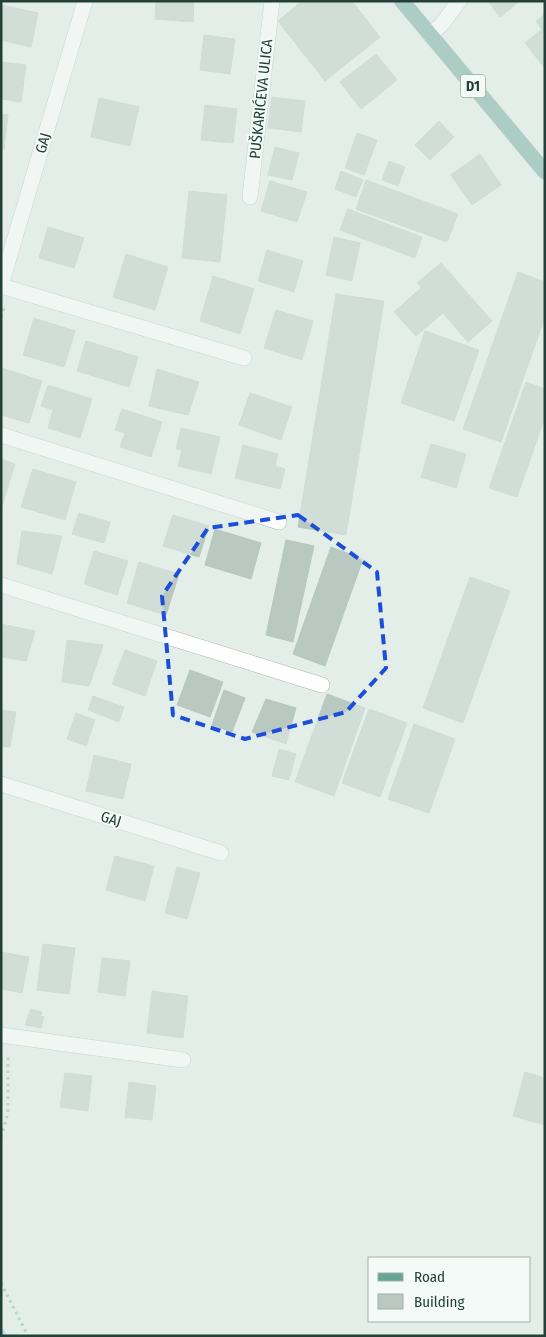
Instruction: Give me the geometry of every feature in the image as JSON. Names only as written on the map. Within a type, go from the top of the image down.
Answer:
[{"type":"main road","name":"D1","points":[[402,1],[545,172]]},
{"type":"street","name":"GAJ","points":[[1,285],[85,1]]},
{"type":"street","name":"PUŠKARIĆEVA ULICA","points":[[250,197],[272,1]]},
{"type":"street","points":[[430,35],[442,24],[459,1]]},
{"type":"street","points":[[1,285],[244,358]]},
{"type":"street","points":[[1,435],[280,522]]},
{"type":"street","points":[[1,585],[322,685]]},
{"type":"street","name":"GAJ","points":[[1,784],[220,854]]},
{"type":"street","points":[[5,1035],[183,1060]]},
{"type":"path","points":[[1,1137],[8,1113],[5,1035]]},
{"type":"path","points":[[1,1283],[28,1336]]},
{"type":"highlighted area","points":[[298,515],[377,572],[386,668],[346,712],[245,739],[173,715],[162,596],[208,528]]},
{"type":"building","points":[[156,1],[194,1],[193,22],[155,19]]},
{"type":"building","points":[[302,1],[352,1],[380,37],[325,81],[278,21]]},
{"type":"building","points":[[488,1],[520,1],[500,17]]},
{"type":"building","points":[[1,5],[38,13],[31,47],[1,40]]},
{"type":"building","points":[[545,14],[544,67],[525,43],[542,29],[536,21]]},
{"type":"building","points":[[204,35],[235,39],[230,74],[200,70]]},
{"type":"building","points":[[376,54],[397,80],[361,109],[340,82]]},
{"type":"building","points":[[1,62],[26,65],[21,102],[1,99]]},
{"type":"building","points":[[272,97],[305,101],[301,132],[268,128]]},
{"type":"building","points":[[99,98],[139,107],[130,146],[91,137]]},
{"type":"building","points":[[205,105],[237,109],[233,143],[201,140]]},
{"type":"building","points":[[1,114],[8,115],[4,149],[1,149]]},
{"type":"building","points":[[439,121],[454,137],[430,160],[415,145]]},
{"type":"building","points":[[357,133],[377,140],[364,175],[345,168]]},
{"type":"building","points":[[275,147],[299,153],[292,180],[268,175]]},
{"type":"building","points":[[480,154],[501,185],[472,205],[451,175]]},
{"type":"building","points":[[389,161],[405,167],[398,186],[382,180]]},
{"type":"building","points":[[341,171],[363,180],[356,197],[335,189]]},
{"type":"building","points":[[366,180],[458,214],[447,242],[356,209]]},
{"type":"building","points":[[270,181],[307,192],[297,222],[261,211]]},
{"type":"building","points":[[189,191],[227,195],[220,262],[182,258]]},
{"type":"building","points":[[348,209],[422,237],[415,258],[340,230]]},
{"type":"building","points":[[48,227],[84,238],[74,268],[39,258]]},
{"type":"building","points":[[334,237],[360,243],[352,281],[326,275]]},
{"type":"building","points":[[267,250],[303,261],[294,292],[258,281]]},
{"type":"building","points":[[126,254],[168,267],[155,310],[113,297]]},
{"type":"building","points":[[441,263],[492,321],[468,342],[443,313],[416,336],[394,312],[421,288],[417,283]]},
{"type":"building","points":[[518,272],[545,282],[545,317],[501,442],[463,429]]},
{"type":"building","points":[[213,276],[254,289],[240,334],[200,321]]},
{"type":"building","points":[[336,294],[384,301],[346,535],[298,527]]},
{"type":"building","points":[[276,310],[313,321],[302,360],[264,348]]},
{"type":"building","points":[[34,318],[75,331],[64,367],[23,355]]},
{"type":"building","points":[[425,331],[479,350],[454,421],[401,403]]},
{"type":"building","points":[[86,341],[138,357],[129,387],[77,371]]},
{"type":"building","points":[[2,368],[42,381],[29,423],[1,415]]},
{"type":"building","points":[[157,369],[199,382],[188,415],[149,406]]},
{"type":"building","points":[[526,382],[545,389],[545,417],[517,497],[489,488]]},
{"type":"building","points":[[48,385],[92,399],[80,438],[48,428],[53,410],[41,406]]},
{"type":"building","points":[[250,393],[292,407],[281,440],[239,425]]},
{"type":"building","points":[[122,409],[162,422],[151,457],[120,447],[125,433],[115,430]]},
{"type":"building","points":[[181,428],[220,437],[211,474],[178,466],[182,450],[176,449]]},
{"type":"building","points":[[431,444],[466,454],[456,488],[421,477]]},
{"type":"building","points":[[243,445],[278,454],[275,466],[285,469],[280,489],[235,478]]},
{"type":"building","points":[[1,459],[15,464],[2,506],[1,506]]},
{"type":"building","points":[[33,469],[76,482],[65,520],[21,507]]},
{"type":"building","points":[[79,513],[110,522],[104,543],[72,534]]},
{"type":"building","points":[[173,515],[209,526],[199,557],[163,546]]},
{"type":"building","points":[[215,529],[261,543],[251,579],[205,565]]},
{"type":"building","points":[[22,531],[62,536],[52,574],[17,564]]},
{"type":"building","points":[[286,540],[314,546],[293,642],[266,635]]},
{"type":"building","points":[[331,547],[363,559],[325,666],[293,654]]},
{"type":"building","points":[[94,551],[128,561],[117,595],[84,584]]},
{"type":"building","points":[[139,562],[179,574],[166,615],[127,603]]},
{"type":"building","points":[[470,577],[510,591],[463,723],[423,708]]},
{"type":"building","points":[[1,624],[35,631],[26,661],[1,657]]},
{"type":"building","points":[[67,640],[103,645],[89,686],[62,682]]},
{"type":"building","points":[[125,650],[157,661],[145,696],[112,684]]},
{"type":"building","points":[[190,670],[223,682],[210,717],[177,705]]},
{"type":"building","points":[[224,690],[245,698],[232,732],[212,725]]},
{"type":"building","points":[[327,694],[365,708],[334,796],[295,782]]},
{"type":"building","points":[[93,696],[124,707],[119,722],[88,710]]},
{"type":"building","points":[[266,699],[296,708],[286,744],[252,732]]},
{"type":"building","points":[[369,709],[407,723],[380,797],[342,783]]},
{"type":"building","points":[[1,710],[16,712],[10,747],[1,746]]},
{"type":"building","points":[[76,713],[95,720],[86,746],[67,739]]},
{"type":"building","points":[[414,724],[455,739],[429,813],[388,799]]},
{"type":"building","points":[[279,749],[296,754],[289,780],[272,776]]},
{"type":"building","points":[[94,755],[131,764],[123,799],[86,791]]},
{"type":"building","points":[[115,856],[154,866],[145,901],[106,890]]},
{"type":"building","points":[[177,867],[200,873],[187,919],[165,913]]},
{"type":"building","points":[[43,944],[75,948],[69,994],[37,990]]},
{"type":"building","points":[[1,952],[29,957],[22,993],[1,989]]},
{"type":"building","points":[[102,958],[130,961],[125,996],[98,992]]},
{"type":"building","points":[[152,991],[188,996],[183,1038],[147,1033]]},
{"type":"building","points":[[31,1009],[42,1012],[41,1016],[44,1017],[41,1028],[25,1025]]},
{"type":"building","points":[[525,1072],[545,1078],[545,1125],[513,1116]]},
{"type":"building","points":[[65,1073],[92,1076],[88,1111],[60,1107]]},
{"type":"building","points":[[129,1082],[156,1086],[152,1120],[125,1117]]},
{"type":"waterway","points":[[1,1331],[4,1336]]}]
